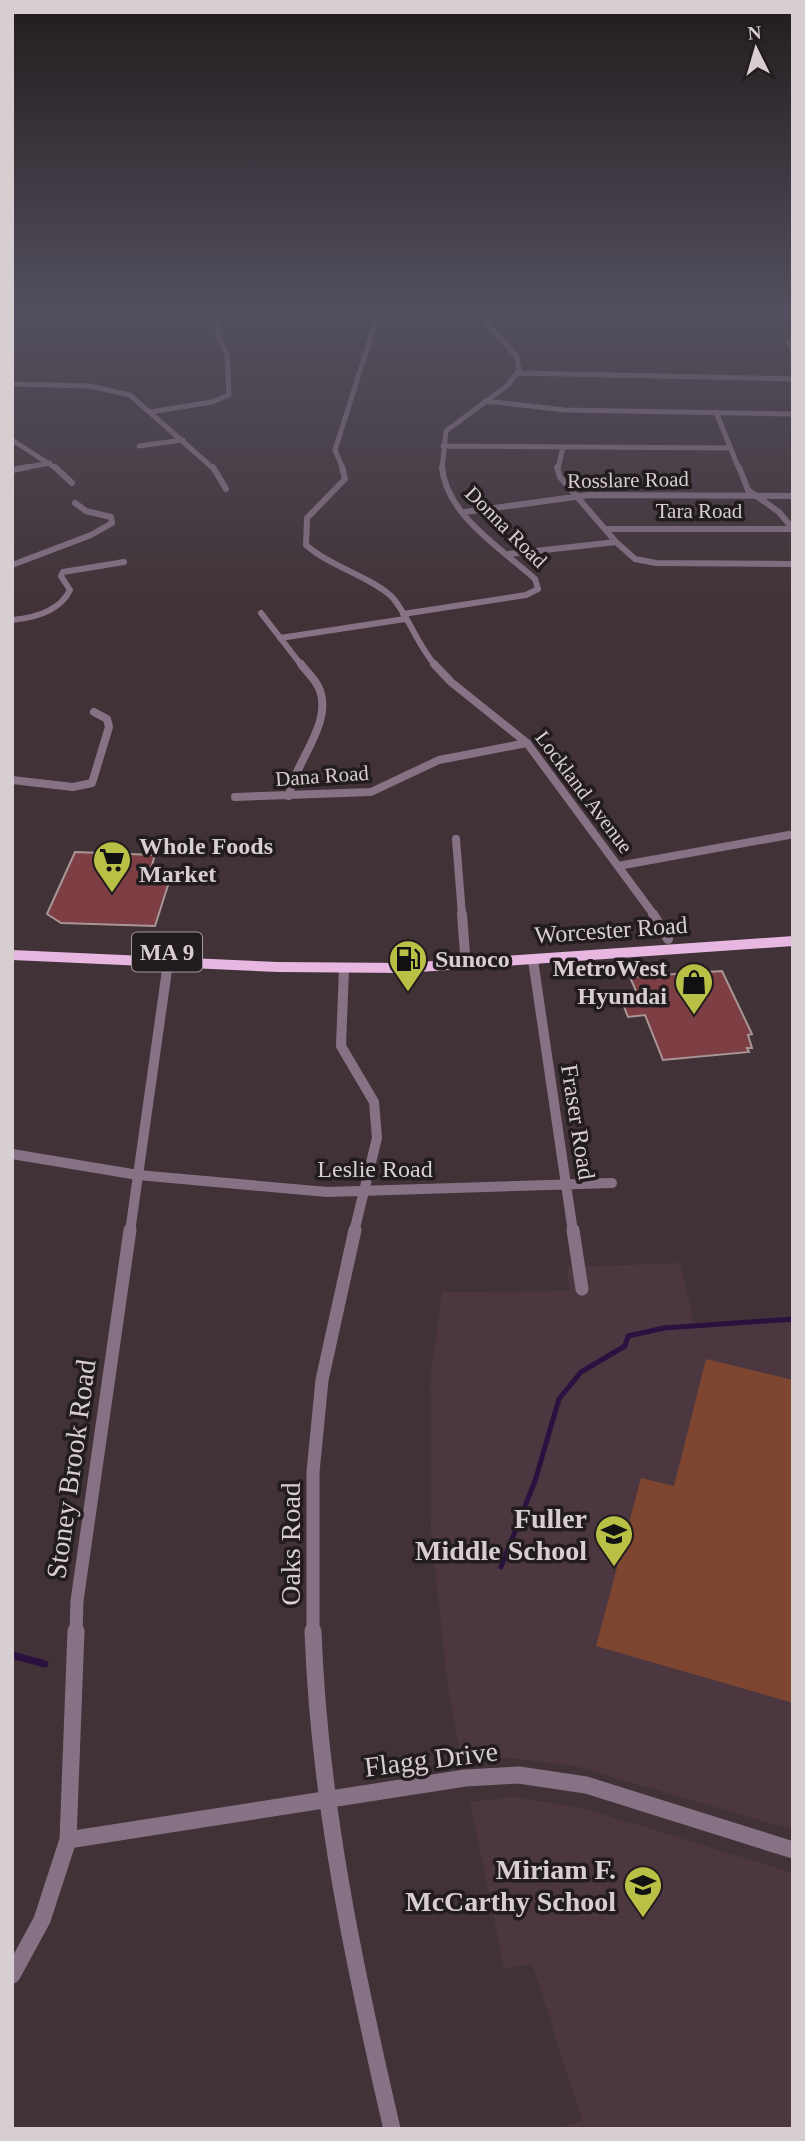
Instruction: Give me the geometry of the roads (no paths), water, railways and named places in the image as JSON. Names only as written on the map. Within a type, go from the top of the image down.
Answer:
[{"type":"highway","name":"Worcester Road","points":[[12,944],[311,957],[465,954],[793,930]]},
{"type":"highway","name":"Worcester Road","points":[[12,955],[344,968],[533,960],[793,941]]},
{"type":"street","points":[[151,413],[217,470],[226,489]]},
{"type":"street","name":"Lockland Avenue","points":[[347,413],[335,450],[335,457],[345,472],[345,480],[307,518],[304,538],[312,552],[387,593],[404,616],[415,642],[445,676],[527,743],[652,912],[668,939]]},
{"type":"street","points":[[469,413],[449,428],[443,446],[731,448]]},
{"type":"street","points":[[716,413],[754,496],[779,512],[793,529]]},
{"type":"street","points":[[751,413],[793,414]]},
{"type":"street","points":[[12,440],[50,464],[72,483]]},
{"type":"street","points":[[139,446],[183,440]]},
{"type":"street","name":"Donna Road","points":[[404,616],[526,596],[536,591],[538,582],[451,497],[445,485],[443,446]]},
{"type":"street","points":[[563,447],[557,470],[630,556],[648,562],[793,564]]},
{"type":"street","points":[[12,470],[50,464]]},
{"type":"street","name":"Rosslare Road","points":[[465,512],[577,496],[793,496]]},
{"type":"street","points":[[12,565],[46,549],[86,537],[113,523],[111,517],[86,511],[75,503]]},
{"type":"street","name":"Tara Road","points":[[605,529],[793,529]]},
{"type":"street","points":[[509,554],[616,542]]},
{"type":"street","points":[[12,620],[33,616],[68,597],[70,590],[61,576],[63,572],[124,562]]},
{"type":"street","points":[[261,613],[318,686],[323,700],[318,722],[291,780],[289,796]]},
{"type":"street","points":[[280,638],[404,616]]},
{"type":"street","points":[[12,780],[88,785],[94,779],[109,727],[107,719],[94,712]]},
{"type":"street","name":"Dana Road","points":[[235,797],[371,793],[439,760],[527,743]]},
{"type":"street","points":[[618,866],[789,835]]},
{"type":"street","points":[[456,839],[465,954]]},
{"type":"street","name":"Fraser Road","points":[[533,960],[582,1289]]},
{"type":"street","name":"Stoney Brook Road","points":[[12,1975],[42,1920],[68,1840],[77,1601],[168,963]]},
{"type":"street","name":"Oaks Road","points":[[344,968],[341,1046],[368,1090],[377,1121],[377,1138],[322,1380],[315,1461],[313,1615],[329,1798],[349,1922],[392,2129]]},
{"type":"street","name":"Leslie Road","points":[[12,1154],[138,1175],[365,1193],[612,1183]]},
{"type":"street","name":"Flagg Drive","points":[[68,1840],[329,1798],[494,1775],[542,1776],[586,1785],[793,1850]]},
{"type":"waterway","points":[[501,1567],[535,1481],[559,1399],[581,1372],[625,1346],[628,1336],[664,1328],[793,1319]]},
{"type":"waterway","points":[[12,1655],[45,1664]]},
{"type":"place","name":"Whole Foods Market","points":[[112,894]]},
{"type":"place","name":"Sunoco","points":[[408,993]]},
{"type":"place","name":"MetroWest Hyundai","points":[[694,1016]]},
{"type":"place","name":"Fuller Middle School","points":[[614,1568]]},
{"type":"place","name":"Miriam F. McCarthy School","points":[[643,1919]]}]
